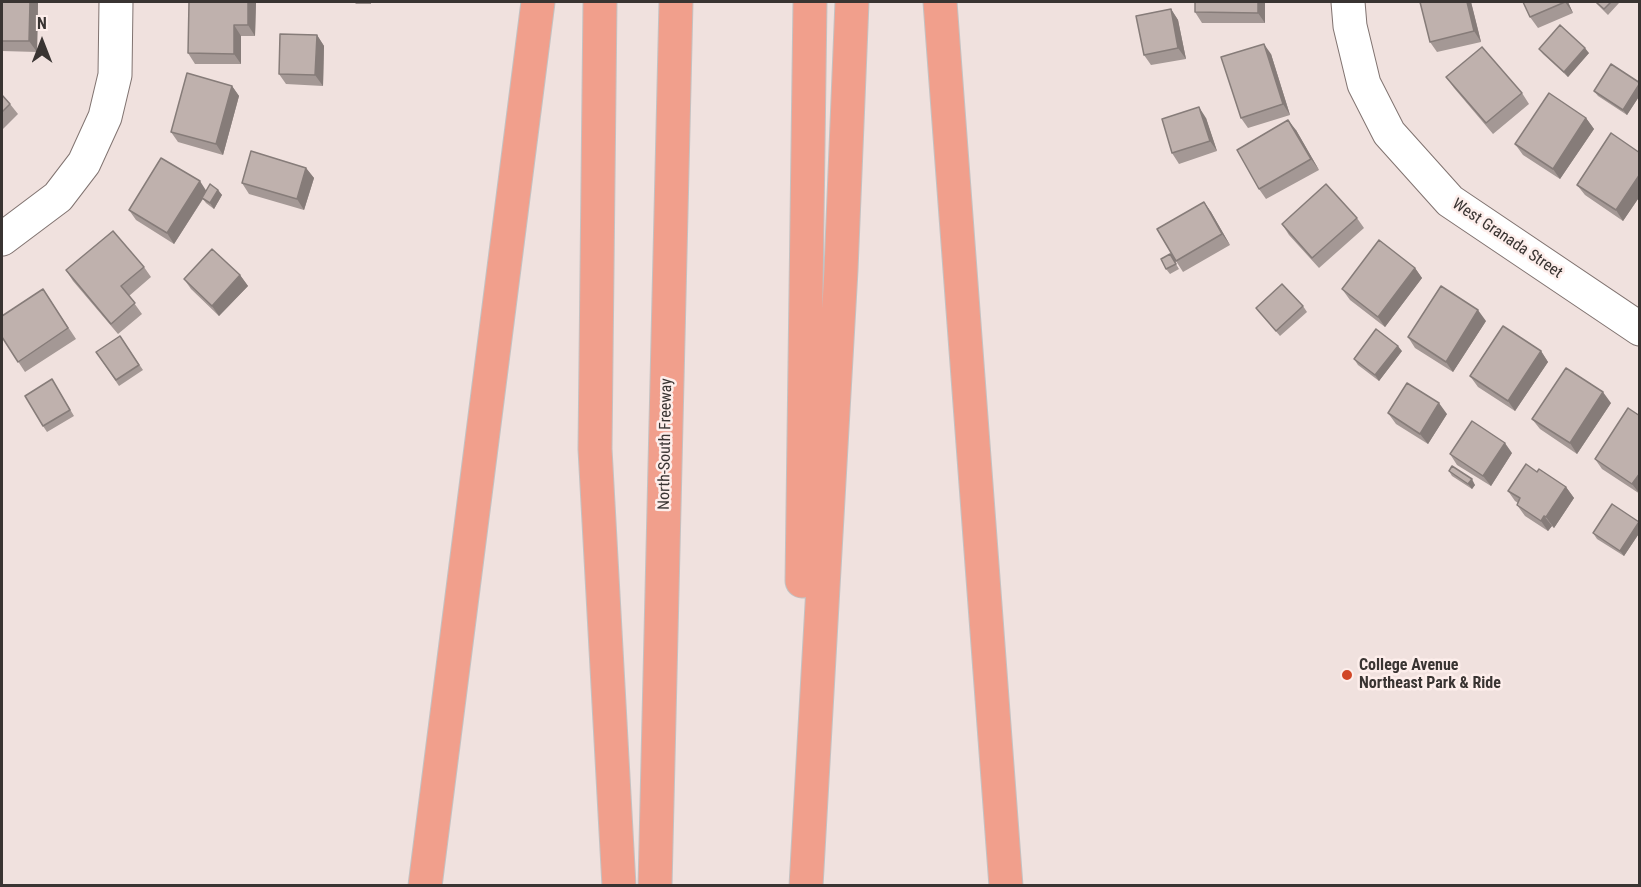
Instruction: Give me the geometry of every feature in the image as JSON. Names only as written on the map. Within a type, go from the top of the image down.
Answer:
[{"type":"highway","points":[[425,885],[538,2]]},
{"type":"highway","points":[[600,2],[595,449],[619,885]]},
{"type":"highway","name":"North-South Freeway","points":[[655,885],[676,2]]},
{"type":"highway","points":[[798,885],[810,2]]},
{"type":"highway","points":[[806,885],[841,270],[852,2]]},
{"type":"highway","points":[[940,2],[1006,885]]},
{"type":"street","points":[[2,239],[58,197],[84,162],[105,117],[115,75],[116,2]]},
{"type":"street","name":"West Granada Street","points":[[1348,2],[1350,26],[1364,84],[1389,133],[1449,201],[1640,329]]},
{"type":"building","points":[[2,2],[30,2],[29,41],[2,41]]},
{"type":"building","points":[[189,2],[248,2],[248,25],[234,25],[234,54],[188,53]]},
{"type":"building","points":[[1195,2],[1258,2],[1258,13],[1195,12]]},
{"type":"building","points":[[1420,2],[1467,2],[1474,31],[1430,42]]},
{"type":"building","points":[[1523,2],[1565,2],[1530,17]]},
{"type":"building","points":[[1596,2],[1611,2],[1604,9]]},
{"type":"building","points":[[1171,9],[1178,48],[1144,55],[1136,16]]},
{"type":"building","points":[[1560,25],[1585,48],[1564,72],[1539,49]]},
{"type":"building","points":[[280,34],[317,35],[315,75],[279,74]]},
{"type":"building","points":[[1264,44],[1283,104],[1241,118],[1221,57]]},
{"type":"building","points":[[1482,47],[1522,93],[1486,123],[1446,77]]},
{"type":"building","points":[[1611,64],[1640,83],[1623,110],[1594,91]]},
{"type":"building","points":[[187,73],[232,86],[216,144],[171,132]]},
{"type":"building","points":[[1549,93],[1586,118],[1553,169],[1515,144]]},
{"type":"building","points":[[2,95],[10,104],[2,112]]},
{"type":"building","points":[[1199,107],[1210,141],[1172,153],[1162,119]]},
{"type":"building","points":[[1288,120],[1311,159],[1259,189],[1237,150]]},
{"type":"building","points":[[1611,133],[1640,153],[1640,174],[1616,210],[1577,185]]},
{"type":"building","points":[[251,151],[306,168],[297,199],[242,183]]},
{"type":"building","points":[[161,158],[200,181],[167,233],[129,210]]},
{"type":"building","points":[[210,184],[218,190],[210,203],[202,198]]},
{"type":"building","points":[[1326,184],[1357,218],[1312,258],[1282,224]]},
{"type":"building","points":[[1204,202],[1222,234],[1176,261],[1157,229]]},
{"type":"building","points":[[113,231],[144,267],[121,286],[135,303],[111,324],[66,270]]},
{"type":"building","points":[[1379,240],[1415,268],[1378,317],[1342,289]]},
{"type":"building","points":[[212,249],[240,275],[212,306],[184,279]]},
{"type":"building","points":[[1170,254],[1176,264],[1166,269],[1161,259]]},
{"type":"building","points":[[1282,284],[1303,306],[1276,331],[1256,308]]},
{"type":"building","points":[[1441,286],[1478,310],[1446,362],[1408,337]]},
{"type":"building","points":[[43,289],[68,328],[18,362],[2,337],[2,316]]},
{"type":"building","points":[[1503,326],[1541,351],[1508,401],[1470,376]]},
{"type":"building","points":[[1376,329],[1398,346],[1375,375],[1354,359]]},
{"type":"building","points":[[120,336],[139,365],[116,380],[96,352]]},
{"type":"building","points":[[1566,368],[1603,392],[1570,443],[1532,419]]},
{"type":"building","points":[[52,379],[70,410],[43,426],[25,396]]},
{"type":"building","points":[[1407,383],[1439,403],[1420,434],[1388,413]]},
{"type":"building","points":[[1628,408],[1640,416],[1640,473],[1632,484],[1595,459]]},
{"type":"building","points":[[1472,421],[1505,443],[1483,476],[1450,454]]},
{"type":"building","points":[[1526,464],[1537,472],[1539,469],[1566,487],[1541,521],[1517,505],[1520,498],[1508,491]]},
{"type":"building","points":[[1452,466],[1472,479],[1468,484],[1449,471]]},
{"type":"building","points":[[1612,504],[1639,522],[1620,551],[1593,533]]},
{"type":"place","name":"College Avenue Northeast Park & Ride","points":[[1347,675]]}]
